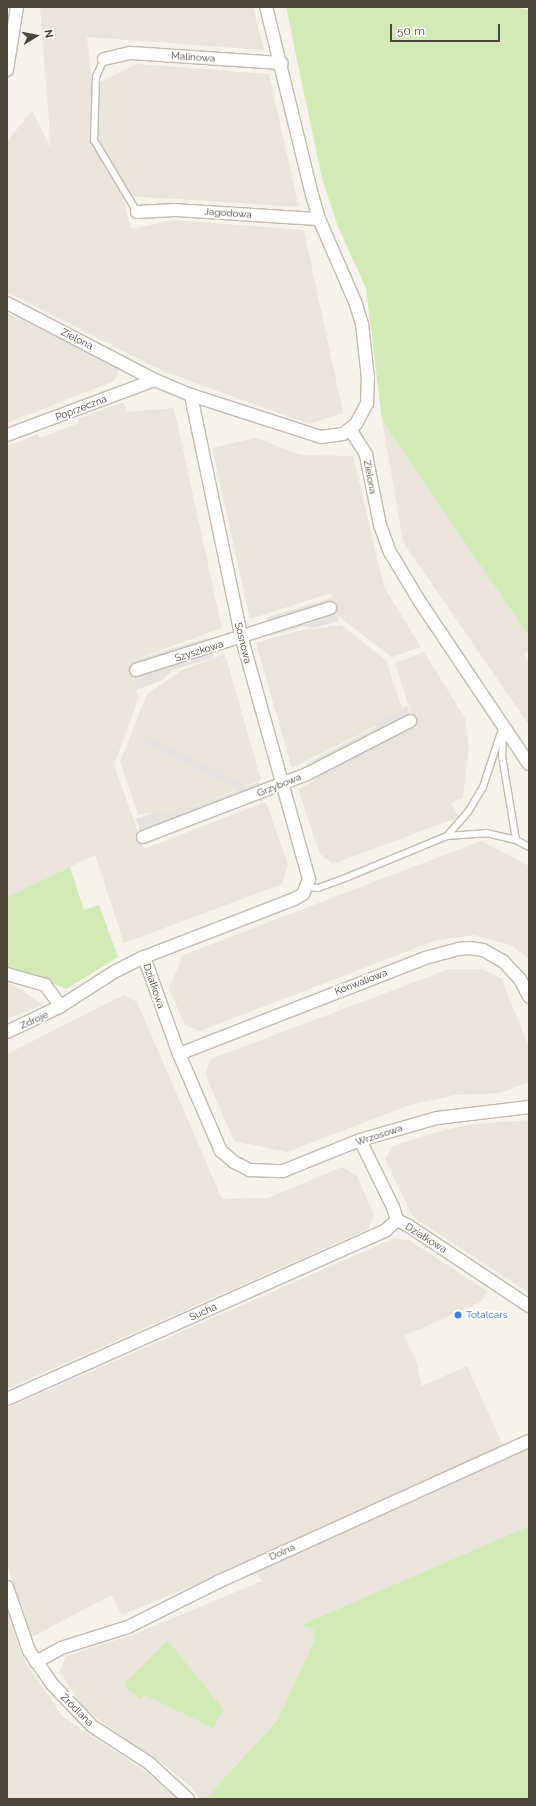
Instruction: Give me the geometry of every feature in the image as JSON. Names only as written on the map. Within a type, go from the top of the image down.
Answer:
[{"type":"street","points":[[7,70],[17,7]]},
{"type":"street","points":[[266,7],[282,63],[319,219],[356,304],[366,352],[367,403],[364,413],[350,429]]},
{"type":"street","name":"Malinowa","points":[[104,59],[130,53],[282,63]]},
{"type":"street","name":"Jagodowa","points":[[137,212],[175,210],[319,219]]},
{"type":"street","name":"Zielona","points":[[7,303],[155,380],[191,395],[312,436],[330,437],[350,429],[366,455],[380,525],[390,552],[420,602],[529,764]]},
{"type":"street","name":"Poprzeczna","points":[[7,436],[155,380]]},
{"type":"street","name":"Sosnowa","points":[[191,395],[241,635],[307,865],[307,887]]},
{"type":"street","name":"Szyszkowa","points":[[136,670],[230,642],[241,635],[330,608]]},
{"type":"street","name":"Grzybowa","points":[[143,837],[307,774],[410,721]]},
{"type":"street","points":[[144,957],[289,901],[303,894],[307,887]]},
{"type":"street","name":"Konwaliowa","points":[[179,1054],[417,961],[458,949],[470,948],[483,950],[503,961],[520,979],[529,997]]},
{"type":"street","name":"Działkowa","points":[[61,1006],[114,972],[144,957],[179,1054],[221,1151],[234,1162]]},
{"type":"street","points":[[7,974],[46,985],[61,1006]]},
{"type":"street","name":"Zdroje","points":[[7,1032],[61,1006]]},
{"type":"street","name":"Wrzosowa","points":[[234,1162],[250,1170],[283,1171],[360,1140],[398,1128],[456,1114],[529,1107]]},
{"type":"street","name":"Działkowa","points":[[360,1140],[393,1207],[397,1220],[409,1226],[529,1306]]},
{"type":"street","name":"Sucha","points":[[7,1399],[386,1230],[397,1220]]},
{"type":"street","name":"Dolna","points":[[36,1662],[61,1648],[128,1626],[220,1581],[529,1441]]},
{"type":"street","name":"Źródlana","points":[[7,1587],[29,1651],[51,1684],[80,1715],[114,1742],[150,1763],[188,1799]]},
{"type":"lane","points":[[104,59],[96,77],[94,140],[137,212]]},
{"type":"lane","points":[[447,836],[468,812],[483,788],[503,726]]},
{"type":"lane","points":[[503,726],[502,756],[516,840]]},
{"type":"lane","points":[[307,887],[318,888],[343,879],[447,836],[486,833],[516,840],[529,846]]},
{"type":"shaded area","points":[[40,7],[253,7],[264,50],[87,37],[92,86],[137,64],[269,74],[299,207],[129,196],[124,200],[131,229],[173,220],[304,230],[343,413],[309,424],[165,372],[7,292],[7,142],[32,110],[51,148]]},
{"type":"shaded area","points":[[7,313],[121,367],[114,381],[7,423]]},
{"type":"shaded area","points":[[123,402],[127,412],[174,408],[222,628],[128,662],[139,697],[114,765],[144,849],[266,802],[288,865],[282,884],[124,943],[95,855],[7,897],[7,446],[38,434],[40,438],[79,423],[78,419]]},
{"type":"shaded area","points":[[382,420],[529,637],[529,651],[524,654],[529,662],[529,725],[403,542]]},
{"type":"shaded area","points":[[256,438],[301,455],[353,456],[384,587],[421,647],[392,657],[338,616],[331,593],[250,619],[212,448]]},
{"type":"shaded area","points":[[332,598],[339,621],[315,628],[304,626],[271,636],[266,633],[329,602],[263,623],[268,617]]},
{"type":"shaded area","points":[[341,625],[386,660],[402,708],[365,732],[292,768],[256,643],[298,631]]},
{"type":"shaded area","points":[[206,638],[211,641],[136,665],[129,662]]},
{"type":"shaded area","points":[[424,652],[465,718],[469,747],[463,798],[451,803],[459,817],[333,864],[320,854],[298,789],[417,731],[395,663]]},
{"type":"shaded area","points":[[214,653],[213,658],[172,670],[163,680],[136,690],[133,677]]},
{"type":"shaded area","points":[[225,654],[261,780],[180,812],[138,814],[120,762],[147,694],[184,669]]},
{"type":"shaded area","points":[[407,706],[410,714],[304,769],[307,763],[375,728],[376,723]]},
{"type":"shaded area","points":[[414,725],[416,731],[315,781],[309,779]]},
{"type":"shaded area","points":[[150,737],[265,796],[262,802],[147,744]]},
{"type":"shaded area","points":[[259,782],[261,786],[140,831],[136,819],[152,813],[180,812]]},
{"type":"shaded area","points":[[481,841],[529,866],[529,959],[511,945],[474,935],[434,941],[200,1031],[185,1025],[169,989],[183,955]]},
{"type":"shaded area","points":[[449,969],[481,969],[501,978],[529,1047],[529,1082],[500,1093],[455,1095],[410,1105],[287,1152],[234,1141],[205,1074],[211,1059]]},
{"type":"shaded area","points":[[7,981],[43,1005],[7,1019]]},
{"type":"shaded area","points":[[124,995],[137,1002],[222,1199],[268,1198],[342,1167],[357,1176],[374,1215],[368,1229],[7,1389],[7,1054]]},
{"type":"shaded area","points":[[529,1120],[529,1293],[413,1217],[385,1159],[393,1146],[423,1136],[466,1125]]},
{"type":"shaded area","points":[[395,1238],[409,1240],[487,1291],[481,1302],[404,1336],[416,1360],[422,1386],[467,1366],[503,1445],[214,1577],[122,1615],[111,1595],[32,1637],[7,1565],[7,1408]]},
{"type":"shaded area","points":[[529,1447],[529,1526],[301,1625],[313,1629],[314,1641],[277,1721],[205,1799],[199,1799],[191,1787],[162,1763],[133,1745],[82,1707],[60,1671],[66,1656],[135,1634],[262,1581],[256,1573]]},
{"type":"shaded area","points":[[7,1609],[22,1656],[63,1717],[148,1773],[178,1799],[7,1799]]},
{"type":"green space","points":[[286,7],[514,7],[529,10],[529,637],[382,420],[366,288],[338,227],[322,179]]},
{"type":"green space","points":[[70,867],[84,910],[99,905],[118,957],[66,989],[31,974],[7,969],[7,897]]},
{"type":"green space","points":[[529,1526],[529,1799],[205,1799],[277,1721],[314,1641],[313,1629],[301,1625]]},
{"type":"green space","points":[[168,1641],[224,1710],[213,1728],[145,1695],[140,1699],[126,1688],[126,1682]]},
{"type":"place","name":"Totalcars","points":[[458,1315]]}]
